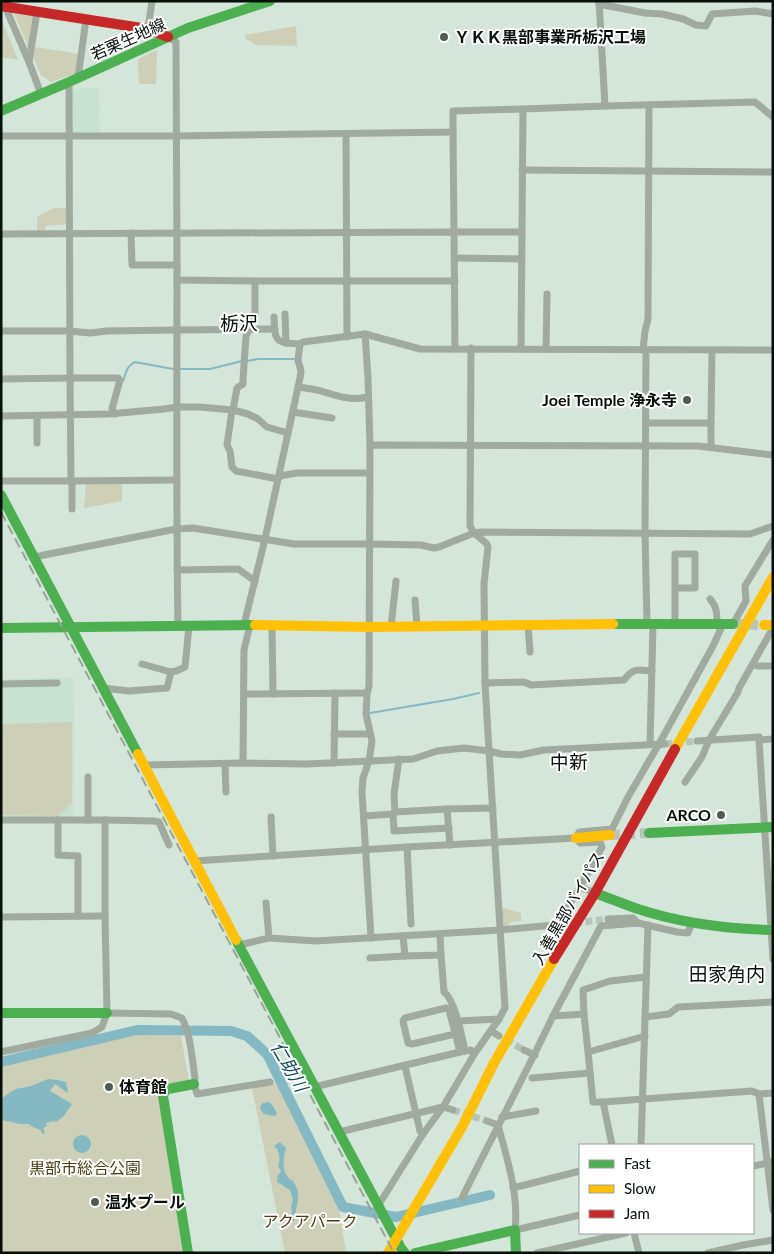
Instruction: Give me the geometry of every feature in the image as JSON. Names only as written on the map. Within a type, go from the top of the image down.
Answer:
[{"type":"main road","name":"若栗生地線","points":[[1,111],[188,28],[250,4],[270,1]]},
{"type":"main road","points":[[3,5],[148,29],[168,37]]},
{"type":"main road","points":[[1,495],[314,1087],[405,1253]]},
{"type":"main road","name":"入善黒部バイパス","points":[[388,1253],[462,1126],[494,1063],[595,893],[773,577]]},
{"type":"main road","points":[[1,628],[247,625],[391,627],[724,624]]},
{"type":"main road","points":[[649,833],[769,827]]},
{"type":"main road","points":[[576,838],[610,835]]},
{"type":"main road","points":[[595,893],[634,907],[692,922],[772,930]]},
{"type":"main road","points":[[1,1013],[107,1013]]},
{"type":"main road","points":[[188,1253],[163,1096],[168,1089],[194,1084]]},
{"type":"main road","points":[[415,1253],[449,1249],[515,1230],[516,1253]]},
{"type":"street","points":[[148,29],[152,1]]},
{"type":"street","points":[[605,106],[599,3],[645,14],[662,14],[696,25],[706,26],[712,14],[755,11],[773,14]]},
{"type":"street","points":[[3,5],[29,62],[41,94]]},
{"type":"street","points":[[29,62],[37,12]]},
{"type":"street","points":[[72,510],[69,234],[70,136],[74,80],[86,19]]},
{"type":"street","points":[[168,37],[176,42],[176,529],[178,626]]},
{"type":"street","points":[[455,349],[453,111],[755,102],[773,117]]},
{"type":"street","points":[[649,105],[648,319],[645,331],[645,533],[652,671],[650,744]]},
{"type":"street","points":[[521,348],[523,109]]},
{"type":"street","points":[[1,136],[176,136],[453,132]]},
{"type":"street","points":[[346,134],[348,337]]},
{"type":"street","points":[[522,170],[773,172]]},
{"type":"street","points":[[1,234],[522,232]]},
{"type":"street","points":[[131,234],[132,265],[177,265]]},
{"type":"street","points":[[455,258],[522,259]]},
{"type":"street","points":[[177,280],[455,281]]},
{"type":"street","points":[[255,281],[256,314],[246,338],[243,384],[237,388],[227,445],[230,451],[232,467],[236,471],[278,478],[297,473],[369,473]]},
{"type":"street","points":[[546,349],[547,294]]},
{"type":"street","points":[[285,314],[286,343]]},
{"type":"street","points":[[274,317],[276,338],[280,342],[300,344],[303,342],[365,334],[420,349],[773,350]]},
{"type":"street","points":[[1,331],[70,331],[90,333],[107,331],[275,329]]},
{"type":"street","points":[[365,334],[370,445],[369,686],[366,714],[372,741],[369,761],[363,778],[362,792],[371,938]]},
{"type":"street","points":[[243,764],[244,650],[247,625],[298,387],[300,344]]},
{"type":"street","points":[[378,1206],[423,1134],[443,1107],[475,1053],[500,1019],[505,1008],[485,683],[484,584],[488,547],[474,533],[470,526],[471,348]]},
{"type":"street","points":[[711,447],[712,350]]},
{"type":"street","points":[[1,379],[118,378],[120,380],[112,409],[115,414]]},
{"type":"street","points":[[298,387],[322,391],[339,397],[360,399],[368,397]]},
{"type":"street","points":[[1,416],[115,414],[177,407],[200,407],[232,410],[248,414],[258,419],[267,427],[288,433]]},
{"type":"street","points":[[292,412],[332,418]]},
{"type":"street","points":[[37,416],[37,443]]},
{"type":"street","points":[[646,423],[711,423]]},
{"type":"street","points":[[370,445],[698,446],[773,455]]},
{"type":"street","points":[[1,482],[177,480]]},
{"type":"street","points":[[34,557],[176,529],[192,528],[294,544],[421,545],[434,548],[474,533],[750,534],[773,526]]},
{"type":"street","points":[[576,838],[579,832],[612,829],[628,797],[662,744],[724,624],[746,601],[745,586],[773,540]]},
{"type":"street","points":[[675,588],[695,588],[695,554],[675,554],[675,588],[675,624]]},
{"type":"street","points":[[177,570],[238,569],[255,581]]},
{"type":"street","points":[[391,627],[396,581]]},
{"type":"street","points":[[710,599],[714,602],[717,615],[724,624]]},
{"type":"street","points":[[415,600],[417,626]]},
{"type":"street","points":[[528,625],[530,652]]},
{"type":"street","points":[[142,664],[170,672],[176,672],[185,667],[189,626]]},
{"type":"street","points":[[272,626],[273,694]]},
{"type":"street","points":[[685,782],[702,757],[709,740],[738,692],[770,626]]},
{"type":"street","points":[[757,666],[773,666]]},
{"type":"street","points":[[485,683],[524,682],[532,686],[624,680],[630,672],[635,670],[652,671]]},
{"type":"street","points":[[103,688],[122,691],[167,688],[170,672]]},
{"type":"street","points":[[1,684],[57,683]]},
{"type":"street","points":[[244,694],[367,693]]},
{"type":"street","points":[[334,763],[335,694]]},
{"type":"street","points":[[334,734],[370,734]]},
{"type":"street","points":[[697,741],[759,737],[769,827],[773,959]]},
{"type":"street","points":[[759,740],[773,739]]},
{"type":"street","points":[[144,765],[334,763],[413,759],[437,751],[464,748],[520,755],[544,750],[662,744]]},
{"type":"street","points":[[399,759],[394,794],[394,830],[448,828]]},
{"type":"street","points":[[225,764],[226,792]]},
{"type":"street","points":[[88,777],[88,820]]},
{"type":"street","points":[[364,816],[447,809],[493,808]]},
{"type":"street","points":[[447,809],[450,845]]},
{"type":"street","points":[[271,816],[273,856]]},
{"type":"street","points":[[1,820],[154,821],[159,822],[169,845]]},
{"type":"street","points":[[58,820],[58,855],[78,856],[78,916]]},
{"type":"street","points":[[1,1052],[92,1032],[102,1028],[107,1013],[105,820]]},
{"type":"street","points":[[194,861],[576,838]]},
{"type":"street","points":[[239,945],[269,938],[316,942],[500,930],[563,922],[602,847],[600,842],[580,843],[576,838]]},
{"type":"street","points":[[407,847],[411,924]]},
{"type":"street","points":[[580,887],[595,893]]},
{"type":"street","points":[[266,903],[269,938]]},
{"type":"street","points":[[1,917],[105,916]]},
{"type":"street","points":[[608,919],[633,918],[638,923]]},
{"type":"street","points":[[462,1198],[553,1016],[601,926],[638,923],[688,933],[692,922]]},
{"type":"street","points":[[641,1144],[648,925]]},
{"type":"street","points":[[440,934],[444,992],[448,995],[458,1021],[462,1051]]},
{"type":"street","points":[[403,936],[405,956]]},
{"type":"street","points":[[370,958],[441,955]]},
{"type":"street","points":[[646,977],[610,981],[583,990],[593,1102],[752,1091],[758,1094],[773,1093]]},
{"type":"street","points":[[645,1018],[669,1014],[678,1007],[773,1002]]},
{"type":"street","points":[[455,1034],[412,1044],[408,1043],[403,1021],[405,1018],[446,1008],[449,1010],[455,1034],[462,1051]]},
{"type":"street","points":[[107,1013],[171,1014],[182,1018],[188,1035],[197,1094],[270,1082]]},
{"type":"street","points":[[553,1016],[584,1014]]},
{"type":"street","points":[[458,1021],[500,1019]]},
{"type":"street","points":[[491,1031],[499,1036]]},
{"type":"street","points":[[588,1052],[645,1036]]},
{"type":"street","points":[[314,1087],[462,1051],[471,1050],[475,1053]]},
{"type":"street","points":[[524,1050],[534,1055]]},
{"type":"street","points":[[404,1066],[420,1131],[423,1134]]},
{"type":"street","points":[[532,1078],[590,1073]]},
{"type":"street","points":[[758,1094],[770,1162],[773,1210]]},
{"type":"street","points":[[603,1102],[612,1144]]},
{"type":"street","points":[[339,1132],[443,1107],[453,1110]]},
{"type":"street","points":[[502,1117],[536,1111]]},
{"type":"street","points":[[487,1121],[498,1125]]},
{"type":"street","points":[[498,1125],[513,1188],[515,1230],[579,1215]]},
{"type":"street","points":[[754,1166],[770,1162]]},
{"type":"street","points":[[513,1188],[579,1171]]},
{"type":"street","points":[[537,1253],[557,1251],[622,1234]]},
{"type":"street","points":[[634,1234],[639,1253]]},
{"type":"street","points":[[708,1253],[773,1240]]},
{"type":"shaded area","points":[[99,88],[100,134],[71,134],[71,89]]},
{"type":"shaded area","points":[[73,678],[73,817],[1,817],[1,679]]},
{"type":"green space","points":[[14,13],[35,16],[29,49]]},
{"type":"green space","points":[[1,18],[18,60],[1,57]]},
{"type":"green space","points":[[296,26],[297,46],[255,45],[246,39],[245,35]]},
{"type":"green space","points":[[35,47],[79,54],[77,73],[51,82],[41,75],[33,57]]},
{"type":"green space","points":[[157,50],[156,84],[139,84],[138,59]]},
{"type":"green space","points":[[54,208],[67,208],[67,224],[46,226],[45,231],[37,231],[37,217]]},
{"type":"green space","points":[[122,482],[122,501],[84,508],[86,483]]},
{"type":"green space","points":[[72,722],[72,803],[59,816],[1,815],[1,724]]},
{"type":"green space","points":[[500,907],[521,913],[521,921],[511,922],[506,927],[502,926]]},
{"type":"green space","name":"黒部市総合公園","points":[[137,1035],[181,1036],[189,1081],[157,1087],[183,1253],[1,1253],[1,1066]]},
{"type":"green space","name":"アクアパーク","points":[[276,1083],[339,1208],[346,1253],[285,1253],[252,1088]]},
{"type":"water","points":[[48,1079],[66,1082],[68,1093],[55,1084],[50,1091],[72,1104],[63,1117],[56,1122],[46,1123],[47,1126],[43,1128],[45,1133],[42,1134],[41,1130],[29,1124],[1,1120],[1,1099],[16,1089],[31,1086]]},
{"type":"water","points":[[269,1102],[277,1113],[275,1116],[264,1114],[260,1109],[263,1103]]},
{"type":"water","points":[[82,1135],[90,1140],[91,1144],[86,1152],[82,1153],[74,1148],[73,1144],[78,1136]]},
{"type":"water","points":[[280,1142],[286,1148],[284,1162],[286,1175],[295,1184],[298,1193],[294,1221],[283,1221],[282,1219],[290,1218],[293,1200],[290,1190],[277,1182],[278,1175],[281,1172],[278,1166],[280,1158],[274,1146]]},
{"type":"waterway","points":[[247,361],[258,359],[294,359]]},
{"type":"waterway","points":[[123,381],[128,367],[135,362],[173,369],[210,369],[242,361]]},
{"type":"waterway","points":[[370,713],[479,693]]},
{"type":"waterway","name":"仁助川","points":[[1,1062],[137,1030],[231,1031],[247,1036],[267,1054],[343,1207],[396,1217],[490,1195]]},
{"type":"tunnel","points":[[733,624],[764,625]]},
{"type":"tunnel","points":[[665,744],[697,741]]},
{"type":"tunnel","points":[[610,835],[649,833]]},
{"type":"tunnel","points":[[575,923],[608,919]]},
{"type":"tunnel","points":[[506,1040],[524,1050]]},
{"type":"tunnel","points":[[453,1110],[487,1121]]},
{"type":"railway","points":[[1,512],[394,1253]]},
{"type":"traffic: fast","points":[[1,111],[188,28],[270,1]]},
{"type":"traffic: fast","points":[[1,495],[138,754]]},
{"type":"traffic: fast","points":[[613,624],[733,624]]},
{"type":"traffic: fast","points":[[1,628],[255,625]]},
{"type":"traffic: fast","points":[[649,833],[773,827]]},
{"type":"traffic: fast","points":[[595,893],[669,918],[721,927],[773,930]]},
{"type":"traffic: fast","points":[[236,940],[405,1253]]},
{"type":"traffic: fast","points":[[1,1013],[107,1013]]},
{"type":"traffic: fast","points":[[188,1253],[163,1096],[168,1089],[194,1084]]},
{"type":"traffic: fast","points":[[415,1253],[515,1230],[516,1253]]},
{"type":"traffic: slow","points":[[675,749],[773,577]]},
{"type":"traffic: slow","points":[[255,625],[369,627],[613,624]]},
{"type":"traffic: slow","points":[[764,625],[773,625]]},
{"type":"traffic: slow","points":[[138,754],[236,940]]},
{"type":"traffic: slow","points":[[576,838],[610,835]]},
{"type":"traffic: slow","points":[[388,1253],[462,1127],[494,1063],[554,959]]},
{"type":"traffic: jam","points":[[1,6],[148,29],[168,37]]},
{"type":"traffic: jam","points":[[554,959],[595,893],[675,749]]},
{"type":"place","name":"ＹＫＫ黒部事業所栃沢工場","points":[[444,37]]},
{"type":"place","name":"Joei Temple 浄永寺","points":[[687,400]]},
{"type":"place","name":"ARCO","points":[[721,815]]},
{"type":"place","name":"体育館","points":[[109,1087]]},
{"type":"place","name":"温水プール","points":[[95,1202]]},
{"type":"district","name":"栃沢","points":[[239,323]]},
{"type":"district","name":"中新","points":[[569,762]]},
{"type":"district","name":"田家角内","points":[[727,974]]}]
